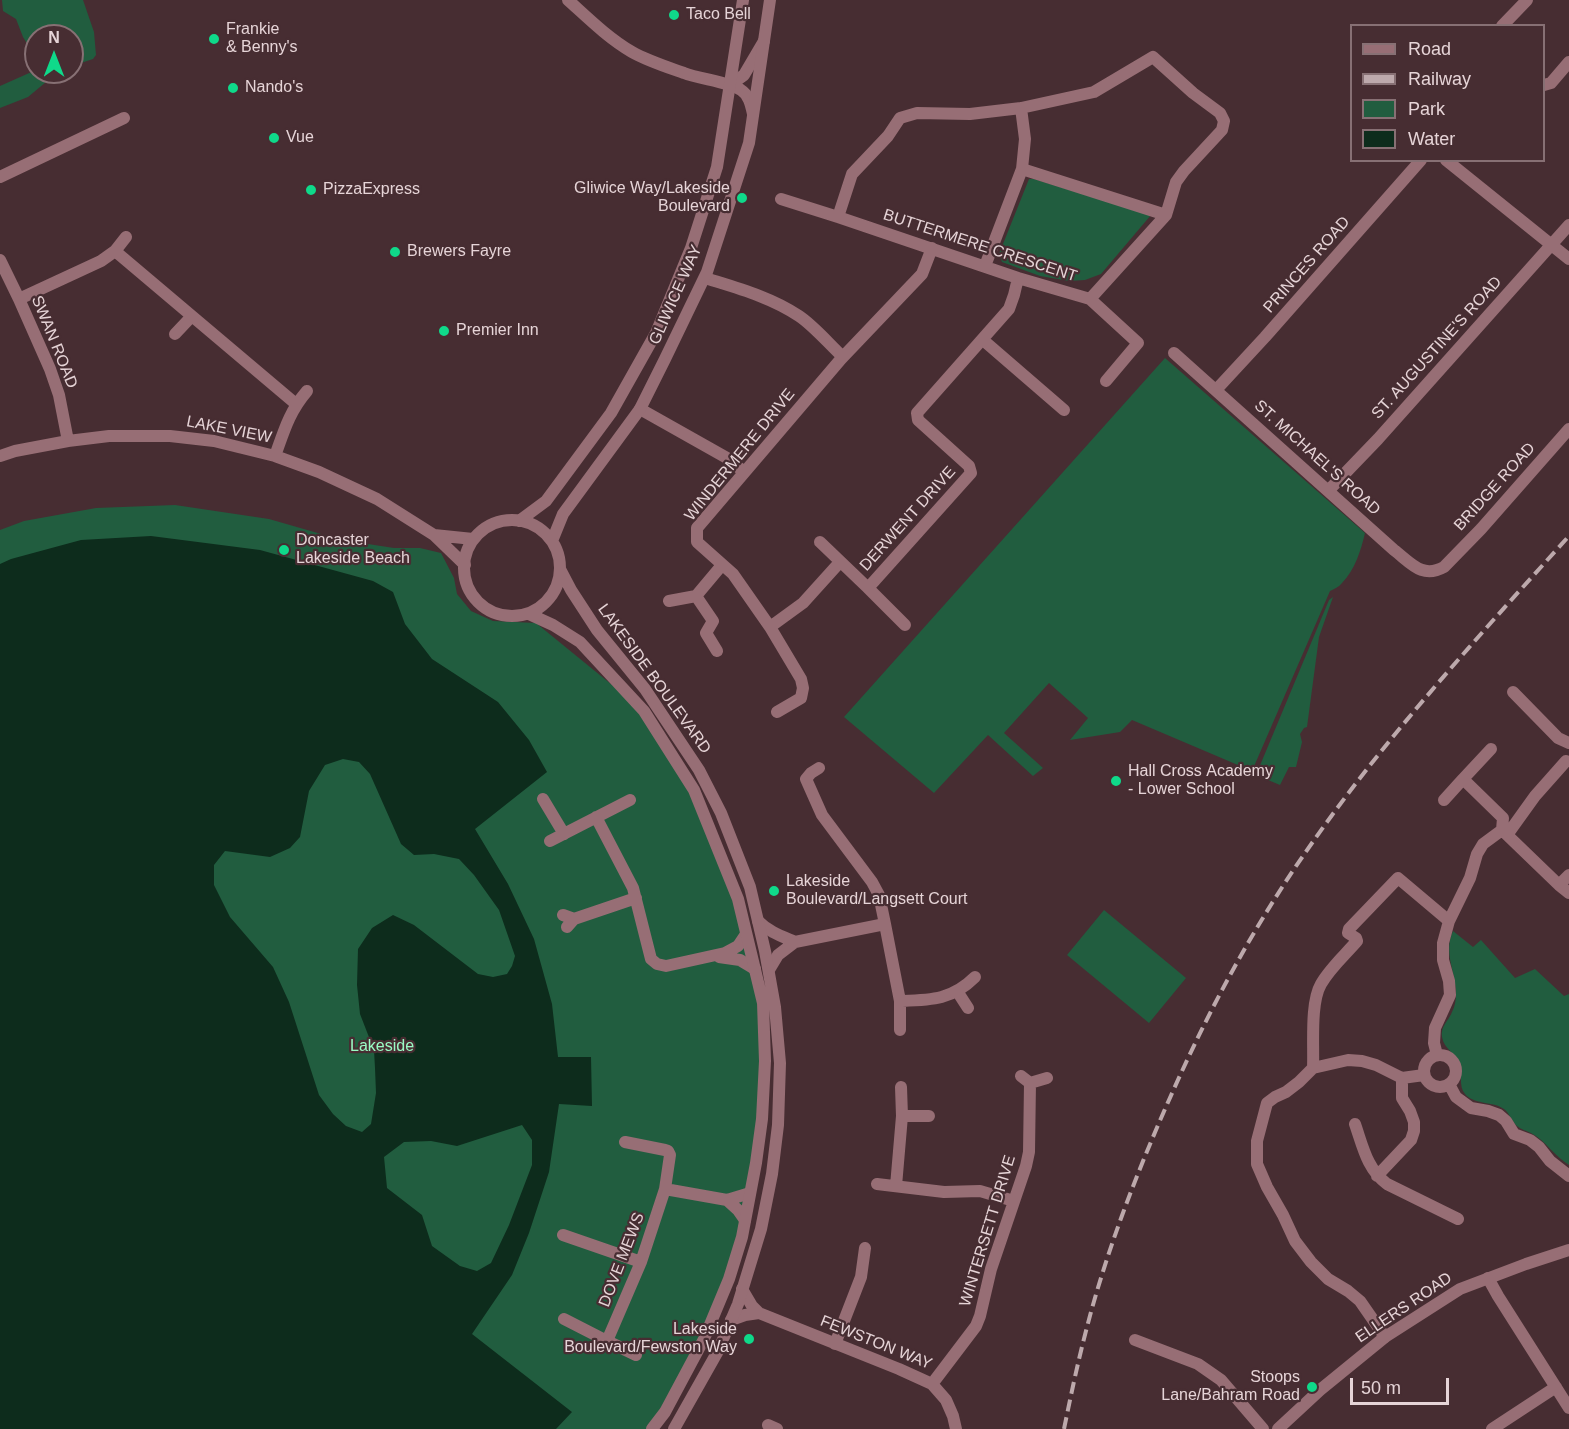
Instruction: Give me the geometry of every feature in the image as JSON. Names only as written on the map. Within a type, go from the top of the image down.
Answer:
[{"type":"street","points":[[568,0],[601,30],[633,52],[660,65],[743,90],[750,100],[753,115]]},
{"type":"street","name":"GLIWICE WAY","points":[[519,521],[546,501],[610,413],[656,333],[691,248],[717,167],[743,0]]},
{"type":"street","name":"GLIWICE WAY","points":[[552,541],[563,514],[640,409],[705,278],[748,143],[770,0]]},
{"type":"street","points":[[1504,24],[1527,0]]},
{"type":"street","points":[[730,85],[744,75],[764,40]]},
{"type":"street","name":"BUTTERMERE CRESCENT","points":[[781,199],[1018,278],[1090,299],[1166,215],[1176,182],[1222,130],[1224,121],[1220,113],[1193,93],[1153,57],[1094,92],[1021,108],[970,114],[917,113],[900,118],[888,136],[852,174],[838,217]]},
{"type":"street","points":[[1545,85],[1551,83],[1569,62]]},
{"type":"street","points":[[984,266],[1022,168],[1025,139],[1021,108]]},
{"type":"street","points":[[0,177],[124,118]]},
{"type":"street","name":"PRINCES ROAD","points":[[1216,390],[1419,162]]},
{"type":"street","points":[[1448,162],[1569,259]]},
{"type":"street","points":[[1022,168],[1166,215]]},
{"type":"street","name":"ST. AUGUSTINE'S ROAD","points":[[1328,491],[1378,439],[1569,225]]},
{"type":"street","points":[[19,299],[101,261],[115,251],[126,237]]},
{"type":"street","name":"WINDERMERE DRIVE","points":[[777,712],[801,698],[803,688],[801,679],[770,627],[734,574],[697,542],[697,528],[843,357],[922,274],[932,248]]},
{"type":"street","points":[[115,251],[296,404]]},
{"type":"street","name":"SWAN ROAD","points":[[0,260],[50,369],[59,394],[68,441]]},
{"type":"street","points":[[705,278],[765,298],[801,317],[843,357]]},
{"type":"street","name":"DERWENT DRIVE","points":[[868,588],[971,473],[969,466],[918,420],[917,413],[1009,309],[1018,278]]},
{"type":"street","points":[[1090,299],[1138,343],[1106,381]]},
{"type":"street","points":[[175,334],[192,316]]},
{"type":"street","points":[[983,340],[1064,410]]},
{"type":"street","name":"ST. MICHAEL'S ROAD","points":[[1174,353],[1394,550],[1418,568],[1432,572],[1444,567]]},
{"type":"street","points":[[275,456],[289,417],[307,391]]},
{"type":"street","points":[[640,409],[727,458],[744,472]]},
{"type":"street","name":"BRIDGE ROAD","points":[[1444,567],[1569,429]]},
{"type":"street","name":"LAKE VIEW","points":[[0,456],[68,441],[109,436],[170,436],[214,441],[275,456],[319,472],[377,499],[434,535],[465,566]]},
{"type":"street","points":[[519,521],[535,526],[552,541],[560,557],[560,577],[556,591],[546,604],[529,614],[512,617],[491,612],[478,602],[468,586],[464,570],[467,553],[473,539],[488,527],[502,522],[519,521]]},
{"type":"street","name":"LAKE VIEW","points":[[434,535],[473,539]]},
{"type":"street","name":"DERWENT DRIVE","points":[[820,542],[905,625]]},
{"type":"street","name":"DERWENT DRIVE","points":[[770,627],[803,603],[840,562]]},
{"type":"street","points":[[669,602],[696,596],[722,565]]},
{"type":"street","name":"LAKESIDE BOULEVARD","points":[[560,569],[571,591],[597,630],[645,689],[699,770],[721,813],[750,887],[775,1007],[780,1063],[778,1125],[772,1174],[761,1229],[742,1289],[718,1351],[674,1429]]},
{"type":"street","points":[[696,596],[712,621],[706,633],[717,651]]},
{"type":"street","name":"LAKESIDE BOULEVARD","points":[[529,614],[553,625],[580,642],[644,711],[694,790],[738,899],[763,1004],[765,1060],[762,1119],[742,1237],[729,1279],[704,1339],[665,1412],[652,1429]]},
{"type":"street","points":[[1513,692],[1558,738],[1569,743]]},
{"type":"street","points":[[1444,800],[1491,749]]},
{"type":"street","points":[[1437,1055],[1434,1043],[1435,1028],[1449,995],[1449,981],[1443,960],[1443,943],[1449,921],[1470,878],[1477,854],[1483,844],[1504,832],[1566,761]]},
{"type":"street","points":[[819,768],[806,779],[822,815],[872,882],[879,895],[900,1001],[900,1030]]},
{"type":"street","points":[[1463,779],[1503,818],[1504,832],[1569,893]]},
{"type":"street","points":[[543,798],[564,834]]},
{"type":"street","points":[[550,841],[630,800]]},
{"type":"street","points":[[596,817],[633,888],[651,959],[657,964],[666,966],[714,957],[738,946],[746,934]]},
{"type":"street","points":[[1559,885],[1569,875]]},
{"type":"street","points":[[1313,1068],[1315,1002],[1320,986],[1331,969],[1357,941],[1348,933],[1349,929],[1398,878],[1449,921]]},
{"type":"street","points":[[568,920],[636,898]]},
{"type":"street","points":[[758,921],[774,934],[795,942]]},
{"type":"street","points":[[769,970],[778,955],[795,942],[885,924]]},
{"type":"street","points":[[714,957],[737,960],[755,969]]},
{"type":"street","points":[[900,1001],[932,999],[957,991],[975,977]]},
{"type":"street","points":[[957,991],[968,1008]]},
{"type":"street","points":[[1437,1055],[1448,1057],[1455,1065],[1456,1076],[1444,1087],[1429,1084],[1424,1075],[1425,1064],[1437,1055]]},
{"type":"street","points":[[1385,1337],[1360,1301],[1328,1279],[1295,1241],[1257,1164],[1257,1141],[1267,1103],[1286,1092],[1313,1068],[1348,1060],[1362,1060],[1402,1078],[1424,1075]]},
{"type":"street","name":"WINTERSETT DRIVE","points":[[932,1384],[976,1326],[980,1316],[991,1269],[1029,1152],[1026,1080],[1047,1078]]},
{"type":"street","points":[[1377,1176],[1411,1140],[1414,1131],[1410,1111],[1402,1098],[1402,1078]]},
{"type":"street","points":[[1449,1084],[1456,1097],[1471,1108],[1499,1115],[1514,1134],[1530,1140],[1550,1161],[1569,1176]]},
{"type":"street","points":[[896,1186],[902,1116],[901,1087]]},
{"type":"street","points":[[902,1116],[929,1116]]},
{"type":"street","points":[[1355,1124],[1370,1166],[1377,1176],[1387,1184],[1458,1218]]},
{"type":"street","name":"DOVE MEWS","points":[[607,1341],[641,1262],[664,1189],[670,1155],[668,1151],[625,1142]]},
{"type":"street","points":[[877,1184],[944,1192],[980,1191],[1014,1200]]},
{"type":"street","points":[[664,1189],[727,1200],[750,1193]]},
{"type":"street","points":[[727,1200],[738,1210],[745,1221]]},
{"type":"street","points":[[562,1235],[641,1262]]},
{"type":"street","points":[[835,1344],[861,1277],[865,1248]]},
{"type":"street","name":"ELLERS ROAD","points":[[1278,1429],[1320,1390],[1385,1337],[1461,1289],[1569,1250]]},
{"type":"street","points":[[1488,1278],[1569,1408]]},
{"type":"street","points":[[742,1289],[759,1313]]},
{"type":"street","points":[[731,1320],[759,1313]]},
{"type":"street","name":"FEWSTON WAY","points":[[759,1313],[932,1384],[946,1400],[956,1429]]},
{"type":"street","points":[[564,1319],[636,1355]]},
{"type":"street","points":[[1135,1340],[1198,1364],[1221,1380],[1263,1429]]},
{"type":"street","points":[[1492,1429],[1556,1387]]},
{"type":"green space","points":[[2,0],[83,0],[94,32],[96,55],[93,59],[84,62],[84,24],[24,24],[24,39],[16,19],[3,11]]},
{"type":"green space","points":[[24,75],[24,84],[44,84],[28,97],[0,108],[0,86]]},
{"type":"green space","points":[[1029,179],[1151,215],[1101,274],[1085,280],[1069,281],[1040,276],[1002,262],[999,254]]},
{"type":"green space","points":[[1165,358],[1365,533],[1351,572],[1341,584],[1330,591],[1252,771],[1132,720],[1120,732],[1070,740],[1088,718],[1049,683],[1004,733],[1043,768],[1033,776],[988,735],[934,793],[844,717]]},
{"type":"green space","name":"Lakeside","points":[[175,505],[269,519],[342,540],[394,548],[420,548],[441,553],[454,578],[457,594],[471,611],[493,621],[536,623],[644,711],[694,790],[750,949],[765,1061],[742,1237],[704,1339],[648,1429],[0,1429],[0,530],[24,521],[96,508]]},
{"type":"green space","points":[[1333,597],[1319,637],[1307,727],[1300,734],[1302,742],[1296,767],[1289,767],[1280,785],[1256,775],[1329,600]]},
{"type":"green space","points":[[1104,910],[1186,978],[1149,1023],[1067,955]]},
{"type":"green space","points":[[1453,931],[1473,947],[1481,940],[1515,978],[1535,969],[1564,996],[1569,994],[1569,1165],[1536,1136],[1517,1126],[1504,1109],[1473,1100],[1463,1091],[1459,1063],[1445,1045],[1442,1033],[1456,999],[1449,947]]},
{"type":"water","name":"Lakeside","points":[[151,536],[260,550],[373,581],[393,592],[405,624],[432,659],[498,702],[529,740],[547,772],[475,829],[508,884],[534,939],[552,1004],[558,1057],[591,1057],[592,1106],[559,1104],[549,1172],[529,1233],[512,1275],[472,1334],[572,1412],[556,1429],[0,1429],[0,564],[81,540]],"holes":[[[343,759],[359,762],[370,774],[401,844],[414,855],[434,854],[459,859],[474,875],[499,910],[515,956],[507,974],[493,977],[478,974],[414,925],[393,915],[372,928],[358,949],[357,985],[360,1014],[374,1050],[376,1093],[371,1124],[362,1132],[346,1126],[333,1114],[319,1095],[289,1002],[273,967],[230,917],[214,885],[214,865],[225,851],[270,857],[290,848],[300,837],[309,791],[325,765]],[[522,1125],[532,1140],[532,1165],[509,1225],[491,1263],[477,1271],[460,1266],[432,1246],[422,1215],[387,1188],[384,1157],[404,1142],[431,1141],[457,1146]]]},
{"type":"railway","points":[[1064,1429],[1095,1297],[1125,1207],[1173,1091],[1233,969],[1286,881],[1366,770],[1432,690],[1569,536]]},
{"type":"place","name":"Taco Bell","points":[[674,15]]},
{"type":"place","name":"Frankie & Benny's","points":[[214,39]]},
{"type":"place","name":"Nando's","points":[[233,88]]},
{"type":"place","name":"Vue","points":[[274,138]]},
{"type":"place","name":"PizzaExpress","points":[[311,190]]},
{"type":"place","name":"Gliwice Way/Lakeside Boulevard","points":[[742,198]]},
{"type":"place","name":"Brewers Fayre","points":[[395,252]]},
{"type":"place","name":"Premier Inn","points":[[444,331]]},
{"type":"place","name":"Doncaster Lakeside Beach","points":[[284,550]]},
{"type":"place","name":"Hall Cross Academy - Lower School","points":[[1116,781]]},
{"type":"place","name":"Lakeside Boulevard/Langsett Court","points":[[774,891]]},
{"type":"place","name":"Lakeside Boulevard/Fewston Way","points":[[749,1339]]},
{"type":"place","name":"Stoops Lane/Bahram Road","points":[[1312,1387]]}]
